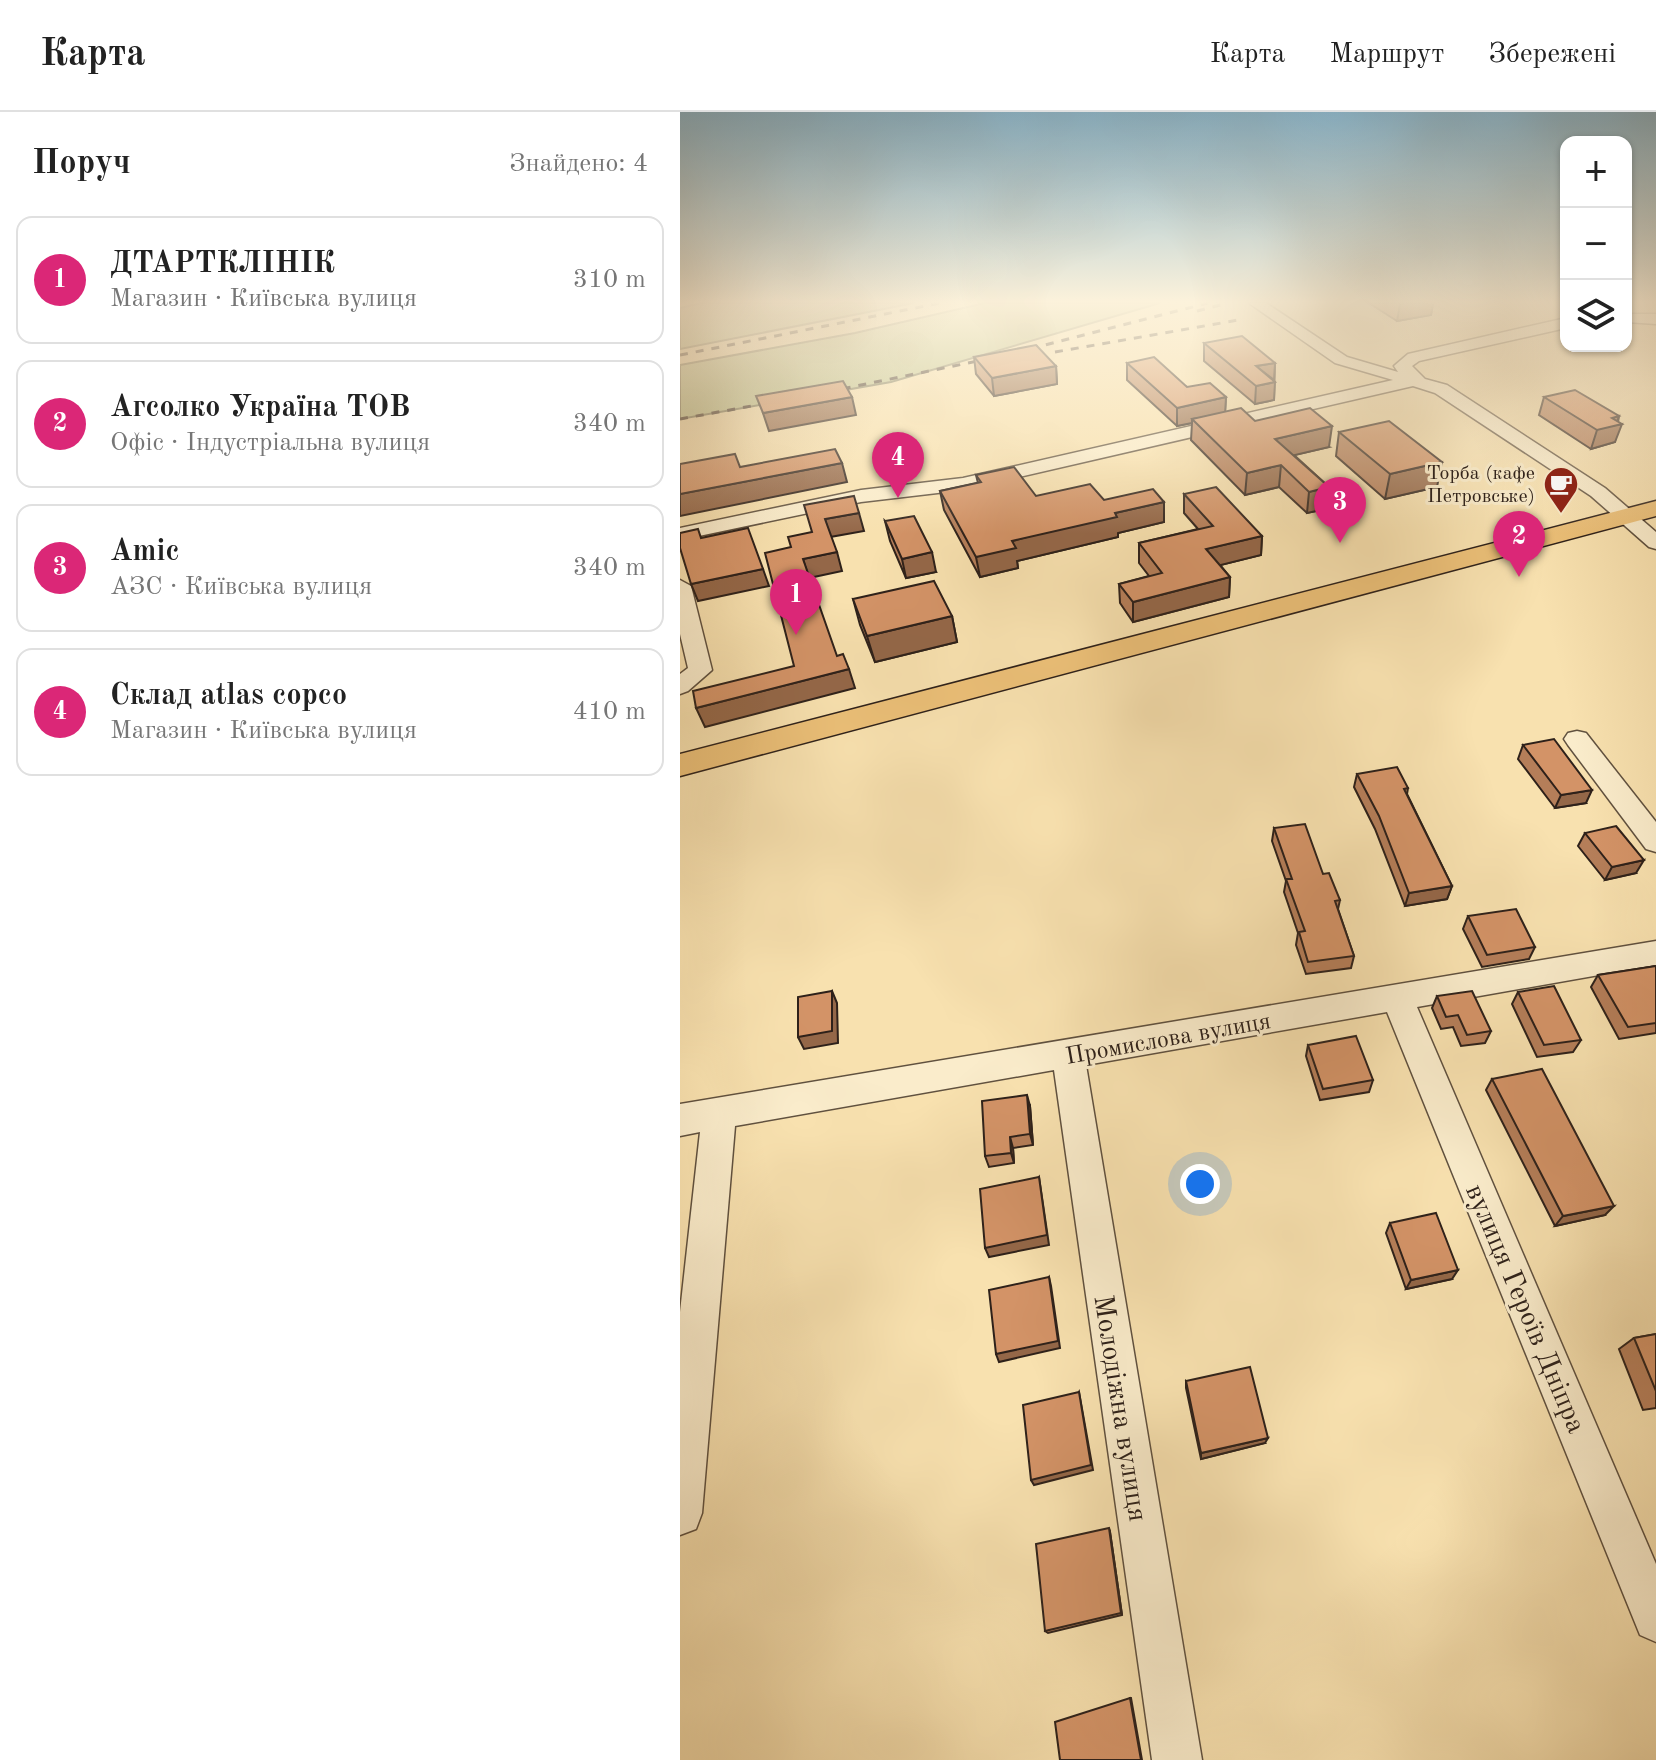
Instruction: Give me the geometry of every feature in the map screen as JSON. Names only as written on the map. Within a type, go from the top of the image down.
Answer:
[{"type":"main road","points":[[680,765],[1656,508]]},
{"type":"street","points":[[680,534],[861,496],[963,484],[1417,380],[1454,398],[1598,492],[1628,515],[1656,543]]},
{"type":"street","points":[[680,586],[700,670],[680,686]]},
{"type":"street","points":[[1577,739],[1656,842]]},
{"type":"street","name":"Промислова вулиця","points":[[680,1120],[1656,953]]},
{"type":"street","name":"вулиця Героїв Дніпра","points":[[1397,997],[1656,1619]]},
{"type":"street","name":"Молодіжна вулиця","points":[[1068,1055],[1177,1760]]},
{"type":"street","points":[[680,1513],[719,1113]]},
{"type":"green space","points":[[680,380],[898,380],[891,382],[680,419]]},
{"type":"building","points":[[1146,380],[1179,380],[1187,387],[1210,383],[1226,397],[1177,408]]},
{"type":"building","points":[[1249,380],[1275,382],[1256,386]]},
{"type":"building","points":[[843,381],[852,397],[763,413],[756,396]]},
{"type":"building","points":[[1575,390],[1619,416],[1612,418],[1622,424],[1597,430],[1544,397]]},
{"type":"building","points":[[1241,408],[1255,421],[1310,408],[1332,426],[1275,439],[1329,487],[1309,492],[1281,465],[1247,473],[1192,419]]},
{"type":"building","points":[[1389,421],[1442,462],[1390,474],[1339,432]]},
{"type":"building","points":[[835,449],[842,463],[680,494],[680,464],[735,454],[740,467]]},
{"type":"building","points":[[1014,467],[1036,496],[1090,484],[1104,500],[1153,489],[1164,502],[1115,513],[1117,517],[1012,541],[1016,548],[976,557],[940,491],[981,482],[976,475]]},
{"type":"building","points":[[1216,487],[1262,536],[1206,549],[1230,577],[1133,602],[1119,584],[1162,573],[1139,543],[1213,526],[1184,494]]},
{"type":"building","points":[[854,496],[859,513],[825,519],[837,552],[803,559],[837,656],[843,654],[849,669],[696,708],[693,691],[794,666],[765,553],[791,547],[788,537],[812,532],[804,505]]},
{"type":"building","points":[[914,516],[932,552],[902,559],[885,521]]},
{"type":"building","points":[[748,528],[763,569],[691,584],[680,548],[680,533],[698,529],[701,538]]},
{"type":"building","points":[[934,581],[952,616],[867,636],[853,599]]},
{"type":"building","points":[[1554,739],[1592,790],[1561,795],[1523,745]]},
{"type":"building","points":[[1397,767],[1408,788],[1404,789],[1452,886],[1409,893],[1379,816],[1357,774]]},
{"type":"building","points":[[1305,824],[1323,874],[1329,873],[1340,900],[1335,901],[1354,956],[1308,962],[1299,932],[1305,931],[1286,879],[1292,879],[1274,828]]},
{"type":"building","points":[[1616,826],[1644,860],[1612,867],[1585,833]]},
{"type":"building","points":[[1516,909],[1535,947],[1487,955],[1468,916]]},
{"type":"building","points":[[1656,966],[1656,1023],[1628,1027],[1598,975]]},
{"type":"building","points":[[1554,986],[1581,1040],[1544,1045],[1518,992]]},
{"type":"building","points":[[832,991],[832,1031],[798,1037],[798,997]]},
{"type":"building","points":[[1472,991],[1491,1031],[1467,1035],[1458,1015],[1446,1017],[1437,996]]},
{"type":"building","points":[[1356,1036],[1373,1080],[1323,1089],[1308,1045]]},
{"type":"building","points":[[1542,1069],[1614,1206],[1563,1216],[1492,1079]]},
{"type":"building","points":[[1027,1095],[1030,1134],[1010,1137],[1011,1153],[985,1156],[982,1101]]},
{"type":"building","points":[[1039,1177],[1047,1235],[985,1248],[980,1189]]},
{"type":"building","points":[[1436,1213],[1458,1270],[1411,1280],[1390,1223]]},
{"type":"building","points":[[1049,1277],[1058,1341],[996,1354],[989,1290]]},
{"type":"building","points":[[1656,1334],[1656,1391],[1634,1338]]},
{"type":"building","points":[[1250,1367],[1268,1438],[1201,1453],[1186,1381]]},
{"type":"building","points":[[1079,1392],[1091,1465],[1031,1480],[1023,1405]]},
{"type":"building","points":[[1109,1528],[1121,1613],[1045,1631],[1036,1544]]},
{"type":"building","points":[[1130,1698],[1141,1760],[1060,1760],[1055,1722]]},
{"type":"railway","points":[[827,392],[886,380]]},
{"type":"railway","points":[[680,419],[779,401]]},
{"type":"place","name":"Склад atlas copco","points":[[898,498]]},
{"type":"place","name":"Торба (кафе Петровське)","points":[[1561,515]]},
{"type":"place","name":"Amic","points":[[1340,543]]},
{"type":"place","name":"Агсолко Україна ТОВ","points":[[1519,577]]},
{"type":"place","name":"ДТАРТКЛІНІК","points":[[796,635]]}]
